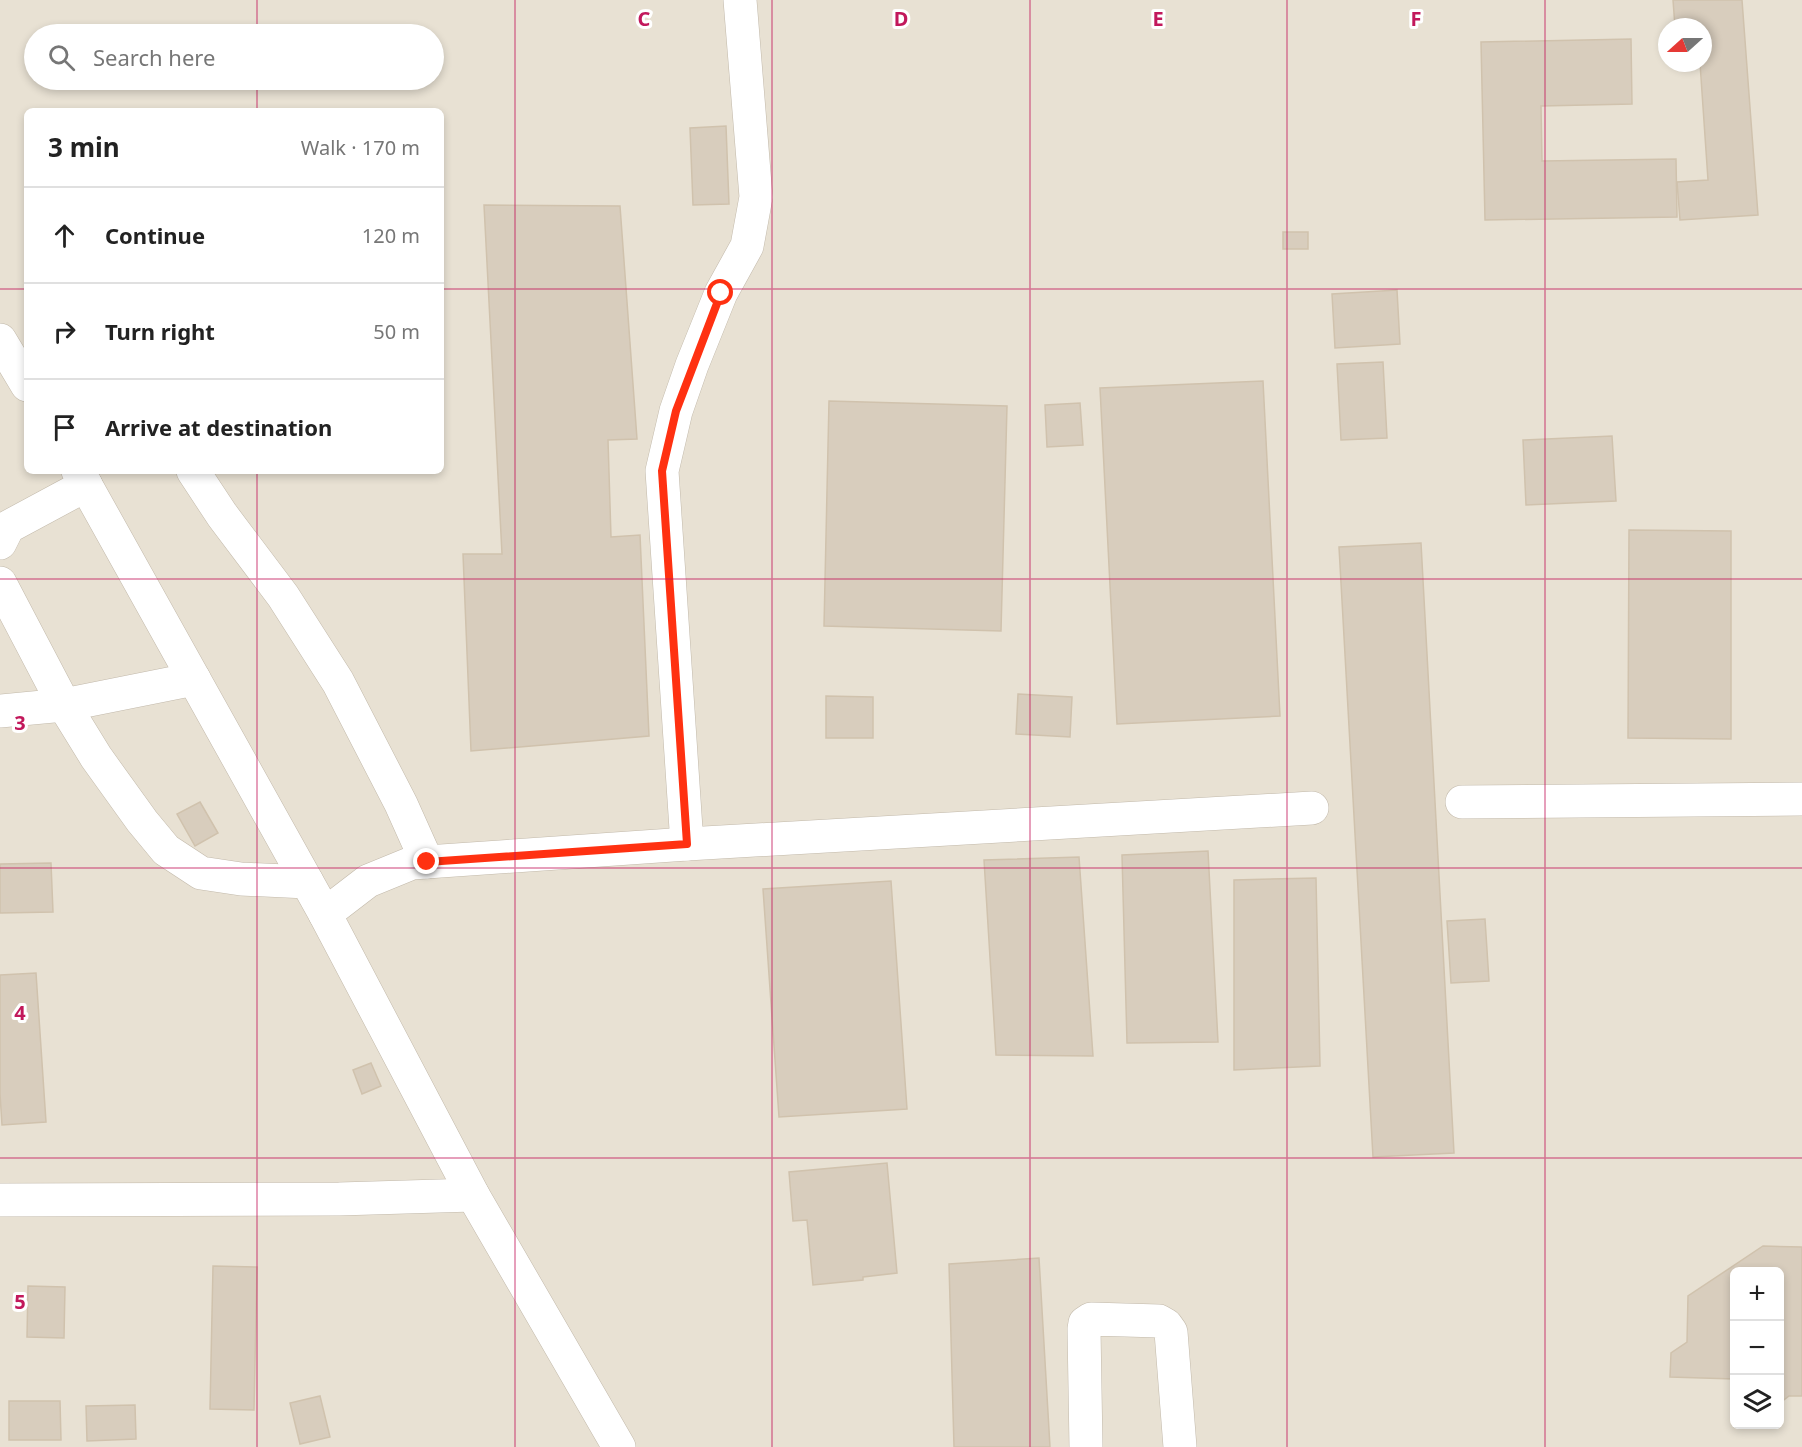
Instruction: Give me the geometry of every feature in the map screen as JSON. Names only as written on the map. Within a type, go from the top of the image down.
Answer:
[{"type":"street","points":[[687,844],[662,471],[676,411],[692,365],[721,293],[747,246],[756,197],[740,0]]},
{"type":"street","points":[[0,340],[24,380]]},
{"type":"street","points":[[195,474],[222,516],[284,596],[338,682],[401,804],[427,862]]},
{"type":"street","points":[[0,543],[8,527],[82,478],[325,914],[473,1195],[619,1447]]},
{"type":"street","points":[[0,583],[64,705],[96,757],[166,850],[201,873],[241,879],[307,882]]},
{"type":"street","points":[[0,711],[64,705],[194,679]]},
{"type":"street","points":[[1462,802],[1802,799]]},
{"type":"street","points":[[325,914],[368,881],[412,863],[687,844],[1312,808]]},
{"type":"street","points":[[0,1200],[327,1199],[473,1195]]},
{"type":"street","points":[[1086,1447],[1084,1329],[1085,1323],[1090,1319],[1159,1321],[1172,1332],[1180,1447]]},
{"type":"shaded area","points":[[0,0],[1802,0],[1802,1447],[0,1447]]},
{"type":"building","points":[[1673,0],[1742,0],[1758,215],[1680,220],[1677,182],[1708,180],[1701,72],[1712,72],[1712,18],[1674,18]]},
{"type":"building","points":[[1631,39],[1632,104],[1541,106],[1542,161],[1676,159],[1677,217],[1485,220],[1481,42]]},
{"type":"building","points":[[726,126],[729,204],[693,205],[690,128]]},
{"type":"building","points":[[484,205],[620,206],[637,439],[608,440],[611,537],[640,535],[649,736],[471,751],[463,554],[502,554]]},
{"type":"building","points":[[1283,232],[1308,232],[1308,249],[1283,249]]},
{"type":"building","points":[[1397,290],[1400,344],[1335,348],[1332,294]]},
{"type":"building","points":[[1383,362],[1387,438],[1341,440],[1337,364]]},
{"type":"building","points":[[1263,381],[1280,716],[1117,724],[1100,388]]},
{"type":"building","points":[[829,401],[1007,406],[1001,631],[824,626]]},
{"type":"building","points":[[1080,403],[1083,445],[1047,447],[1045,405]]},
{"type":"building","points":[[1612,436],[1616,501],[1526,505],[1523,440]]},
{"type":"building","points":[[1629,530],[1731,531],[1731,739],[1628,738]]},
{"type":"building","points":[[1421,543],[1454,1153],[1373,1157],[1339,547]]},
{"type":"building","points":[[1018,694],[1072,697],[1070,737],[1016,734]]},
{"type":"building","points":[[826,696],[873,697],[873,738],[826,738]]},
{"type":"building","points":[[200,802],[218,833],[195,846],[177,814]]},
{"type":"building","points":[[1208,851],[1218,1042],[1127,1043],[1122,855]]},
{"type":"building","points":[[1079,857],[1093,1056],[996,1055],[984,860]]},
{"type":"building","points":[[51,863],[53,912],[0,913],[0,864]]},
{"type":"building","points":[[1316,878],[1320,1066],[1234,1070],[1234,880]]},
{"type":"building","points":[[891,881],[907,1109],[779,1117],[763,889]]},
{"type":"building","points":[[1485,919],[1489,981],[1451,983],[1447,921]]},
{"type":"building","points":[[36,973],[46,1122],[2,1125],[0,975]]},
{"type":"building","points":[[371,1063],[381,1086],[362,1094],[353,1070]]},
{"type":"building","points":[[887,1163],[897,1273],[863,1277],[863,1280],[813,1285],[807,1220],[793,1221],[789,1172]]},
{"type":"building","points":[[1763,1246],[1802,1247],[1802,1396],[1789,1396],[1784,1400],[1784,1267],[1732,1267]]},
{"type":"building","points":[[1039,1258],[1050,1447],[954,1447],[949,1264]]},
{"type":"building","points":[[213,1266],[257,1267],[254,1410],[210,1409]]},
{"type":"building","points":[[1730,1268],[1730,1379],[1670,1377],[1671,1353],[1687,1342],[1688,1296]]},
{"type":"building","points":[[28,1286],[65,1287],[64,1338],[27,1337]]},
{"type":"building","points":[[320,1396],[330,1437],[300,1444],[290,1403]]},
{"type":"building","points":[[9,1401],[60,1401],[61,1440],[9,1440]]},
{"type":"building","points":[[135,1405],[136,1439],[87,1441],[86,1406]]},
{"type":"route","points":[[427,862],[687,844],[662,471],[676,411],[721,293]]}]
